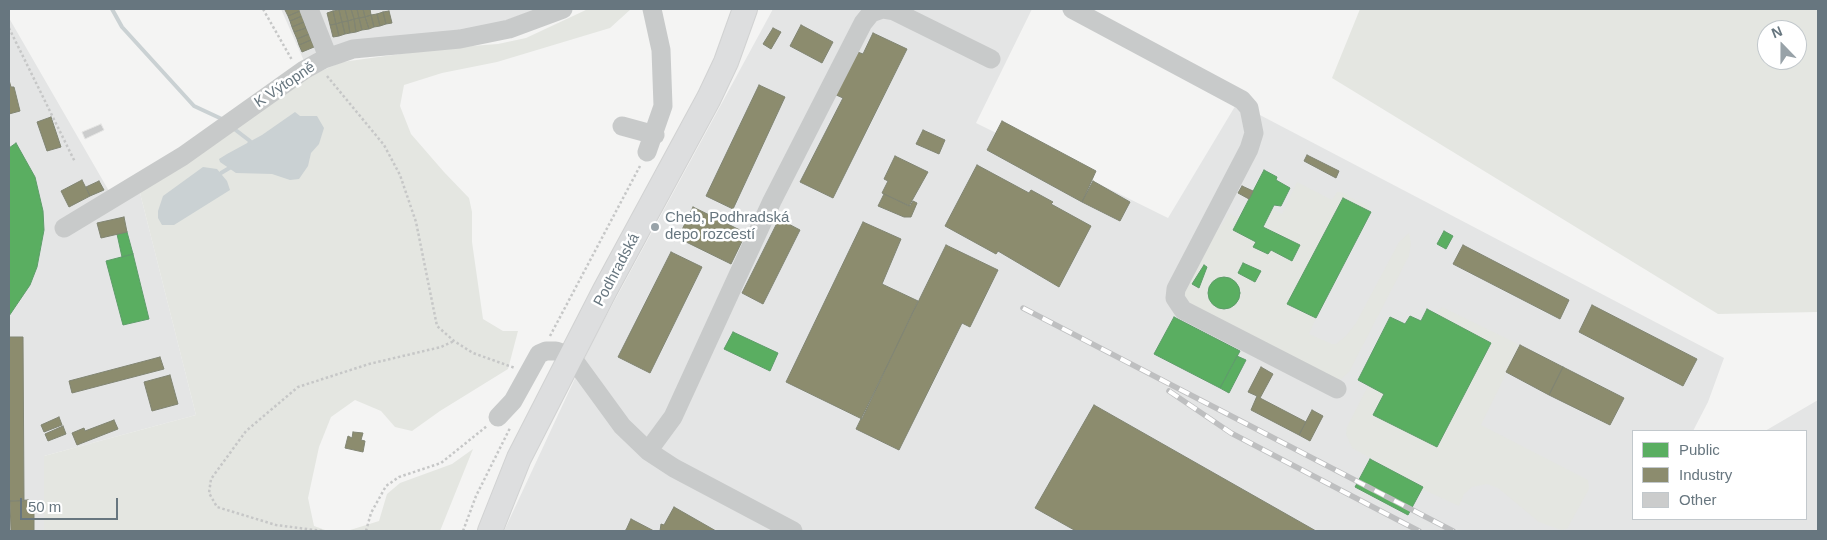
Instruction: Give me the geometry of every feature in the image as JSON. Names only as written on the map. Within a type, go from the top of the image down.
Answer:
[{"type":"main road","name":"Podhradská","points":[[490,531],[519,458],[571,356],[709,98],[726,62],[745,9]]},
{"type":"street","points":[[309,9],[323,60]]},
{"type":"street","name":"K Výtopně","points":[[64,228],[183,156],[300,73],[323,60],[353,49],[460,40],[509,29],[563,9]]},
{"type":"street","points":[[622,126],[651,144],[663,106],[664,88],[661,50],[652,9]]},
{"type":"street","points":[[648,451],[673,417],[772,201],[863,23],[871,13],[882,9],[894,11],[991,59]]},
{"type":"street","points":[[1072,9],[1242,100],[1249,108],[1254,133],[1249,149],[1176,289],[1175,298],[1183,310],[1337,389]]},
{"type":"street","points":[[505,420],[534,360],[546,351],[556,351],[571,356],[622,426],[648,451],[674,468],[793,531]]},
{"type":"path","points":[[263,9],[300,73]]},
{"type":"path","points":[[9,28],[75,162]]},
{"type":"path","points":[[323,60],[338,91],[384,145],[400,176],[416,222],[437,326],[473,354],[528,372]]},
{"type":"path","points":[[546,344],[651,144]]},
{"type":"path","points":[[322,531],[276,525],[217,507],[210,493],[211,479],[246,431],[298,387],[369,364],[441,347],[454,341]]},
{"type":"path","points":[[366,531],[371,513],[386,486],[399,477],[441,463],[505,420]]},
{"type":"path","points":[[463,531],[505,420]]},
{"type":"shaded area","points":[[281,9],[538,9],[501,22],[304,61]]},
{"type":"shaded area","points":[[588,9],[631,9],[610,28],[497,62],[442,73],[404,85],[400,106],[411,134],[469,198],[472,212],[472,242],[483,319],[503,331],[518,331],[508,369],[440,411],[412,431],[395,427],[381,411],[355,400],[331,417],[319,447],[308,498],[314,526],[328,531],[44,531],[44,456],[196,415],[139,189],[305,78],[342,62],[444,48],[498,44],[526,38]]},
{"type":"shaded area","points":[[773,9],[1032,9],[976,123],[1168,218],[1237,103],[1724,358],[1708,402],[1694,430],[1632,430],[1632,520],[1807,520],[1807,430],[1767,430],[1818,400],[1818,531],[504,531],[591,344]]},
{"type":"shaded area","points":[[1360,9],[1818,9],[1818,312],[1718,314],[1332,78]]},
{"type":"shaded area","points":[[9,18],[113,198],[139,189],[196,415],[44,456],[44,531],[9,531]]},
{"type":"shaded area","points":[[295,112],[300,116],[317,116],[324,128],[319,144],[311,153],[308,166],[299,179],[290,180],[272,174],[236,173],[220,162],[219,159],[262,135]]},
{"type":"shaded area","points":[[203,167],[217,169],[227,181],[230,190],[174,225],[162,225],[158,218],[158,211],[163,196]]},
{"type":"shaded area","points":[[1297,182],[1332,200],[1337,192],[1341,192],[1367,206],[1371,212],[1343,198],[1288,304],[1316,318],[1309,334],[1332,344],[1336,344],[1346,336],[1356,323],[1399,242],[1409,233],[1411,243],[1409,256],[1349,372],[1341,379],[1335,379],[1192,305],[1186,298],[1183,290],[1205,244],[1224,222],[1228,213],[1239,218],[1233,230],[1256,242],[1253,247],[1268,254],[1271,250],[1292,261],[1300,245],[1263,227],[1272,209],[1282,214]]},
{"type":"shaded area","points":[[1442,307],[1520,345],[1481,425],[1588,480],[1589,489],[1567,529],[1561,530],[1539,522],[1498,488],[1487,484],[1472,487],[1464,494],[1459,506],[1422,489],[1423,487],[1352,448],[1346,434],[1347,427],[1368,386],[1384,394],[1373,415],[1437,447],[1436,314]]},
{"type":"shaded area","points":[[473,449],[440,531],[347,531],[379,521],[387,494],[400,483],[452,464]]},
{"type":"building: Public","points":[[16,143],[35,177],[43,211],[44,230],[37,267],[30,285],[9,316],[9,148]]},
{"type":"building: Public","points":[[1264,170],[1277,177],[1276,180],[1290,188],[1281,206],[1274,205],[1263,227],[1300,245],[1292,261],[1271,250],[1268,254],[1253,247],[1256,242],[1233,230]]},
{"type":"building: Public","points":[[1343,198],[1371,212],[1316,318],[1287,304]]},
{"type":"building: Public","points":[[1444,231],[1453,236],[1446,249],[1437,244]]},
{"type":"building: Public","points":[[127,232],[133,254],[122,257],[117,234]]},
{"type":"building: Public","points":[[133,254],[149,319],[123,325],[106,261]]},
{"type":"building: Public","points":[[1243,263],[1261,271],[1255,282],[1238,273]]},
{"type":"building: Public","points":[[1204,265],[1207,267],[1199,288],[1192,284]]},
{"type":"building: Public","points":[[1224,277],[1235,282],[1240,293],[1235,304],[1224,309],[1213,304],[1208,293],[1213,282]]},
{"type":"building: Public","points":[[1427,309],[1491,343],[1437,447],[1373,415],[1384,394],[1358,380],[1390,317],[1405,324],[1410,316],[1421,321]]},
{"type":"building: Public","points":[[1174,317],[1240,351],[1220,388],[1154,354]]},
{"type":"building: Public","points":[[733,332],[778,353],[770,371],[724,349]]},
{"type":"building: Public","points":[[1237,356],[1246,360],[1229,393],[1220,388]]},
{"type":"building: Public","points":[[1370,459],[1423,487],[1408,515],[1355,487]]},
{"type":"building: Industry","points":[[299,9],[300,11],[288,16],[285,10]]},
{"type":"building: Industry","points":[[345,9],[351,9],[354,19],[348,21]]},
{"type":"building: Industry","points":[[345,9],[348,21],[342,22],[339,10]]},
{"type":"building: Industry","points":[[351,9],[357,9],[359,18],[354,19]]},
{"type":"building: Industry","points":[[357,9],[363,9],[365,17],[359,18]]},
{"type":"building: Industry","points":[[363,9],[370,9],[371,15],[365,17]]},
{"type":"building: Industry","points":[[339,10],[342,22],[336,24],[333,11]]},
{"type":"building: Industry","points":[[300,11],[302,16],[290,21],[288,16]]},
{"type":"building: Industry","points":[[333,11],[336,24],[330,25],[327,13]]},
{"type":"building: Industry","points":[[389,11],[392,23],[386,24],[383,12]]},
{"type":"building: Industry","points":[[383,12],[386,24],[380,26],[377,14]]},
{"type":"building: Industry","points":[[377,14],[380,26],[374,27],[371,15]]},
{"type":"building: Industry","points":[[371,15],[374,27],[369,29],[365,17]]},
{"type":"building: Industry","points":[[302,16],[304,22],[292,27],[290,21]]},
{"type":"building: Industry","points":[[365,17],[369,29],[362,30],[359,18]]},
{"type":"building: Industry","points":[[359,18],[362,30],[356,32],[354,19]]},
{"type":"building: Industry","points":[[354,19],[356,32],[350,33],[348,21]]},
{"type":"building: Industry","points":[[348,21],[350,33],[345,34],[342,22]]},
{"type":"building: Industry","points":[[304,22],[306,28],[294,32],[292,27]]},
{"type":"building: Industry","points":[[342,22],[345,34],[339,36],[336,24]]},
{"type":"building: Industry","points":[[336,24],[339,36],[333,37],[330,25]]},
{"type":"building: Industry","points":[[801,25],[833,42],[822,63],[790,46]]},
{"type":"building: Industry","points":[[306,28],[309,34],[297,39],[294,32]]},
{"type":"building: Industry","points":[[773,28],[781,32],[771,49],[763,44]]},
{"type":"building: Industry","points":[[873,33],[907,49],[833,198],[800,182],[843,98],[834,94],[855,51],[863,54]]},
{"type":"building: Industry","points":[[309,34],[311,40],[299,45],[297,39]]},
{"type":"building: Industry","points":[[311,40],[314,47],[302,52],[299,45]]},
{"type":"building: Industry","points":[[9,80],[11,87],[14,87],[20,111],[9,114]]},
{"type":"building: Industry","points":[[759,85],[785,97],[733,209],[706,196]]},
{"type":"building: Industry","points":[[51,117],[61,147],[47,151],[37,122]]},
{"type":"building: Industry","points":[[1002,121],[1096,171],[1082,202],[987,150]]},
{"type":"building: Industry","points":[[923,130],[945,140],[939,154],[916,144]]},
{"type":"building: Industry","points":[[1307,155],[1339,171],[1336,178],[1304,161]]},
{"type":"building: Industry","points":[[895,156],[928,172],[909,206],[882,193],[888,181],[884,179]]},
{"type":"building: Industry","points":[[977,165],[1029,193],[1031,190],[1053,202],[1051,204],[1091,226],[1059,287],[998,251],[996,254],[945,226]]},
{"type":"building: Industry","points":[[82,180],[90,196],[69,207],[61,191]]},
{"type":"building: Industry","points":[[99,181],[104,190],[90,196],[86,187]]},
{"type":"building: Industry","points":[[1093,181],[1130,202],[1120,221],[1082,202]]},
{"type":"building: Industry","points":[[1242,186],[1253,191],[1249,199],[1238,193]]},
{"type":"building: Industry","points":[[884,194],[910,206],[913,201],[917,203],[911,217],[904,217],[878,206]]},
{"type":"building: Industry","points":[[693,207],[746,233],[731,264],[678,238]]},
{"type":"building: Industry","points":[[124,217],[127,232],[101,238],[97,223]]},
{"type":"building: Industry","points":[[779,219],[800,230],[763,304],[742,293]]},
{"type":"building: Industry","points":[[863,222],[901,239],[882,284],[918,301],[862,419],[786,382]]},
{"type":"building: Industry","points":[[946,245],[998,270],[970,327],[962,323],[899,450],[856,429]]},
{"type":"building: Industry","points":[[1463,245],[1569,300],[1560,319],[1453,264]]},
{"type":"building: Industry","points":[[671,252],[702,267],[650,373],[618,357]]},
{"type":"building: Industry","points":[[1592,305],[1697,359],[1683,386],[1579,332]]},
{"type":"building: Industry","points":[[9,337],[23,337],[24,501],[9,501]]},
{"type":"building: Industry","points":[[1520,345],[1563,367],[1549,395],[1506,372]]},
{"type":"building: Industry","points":[[160,357],[164,369],[72,393],[69,381]]},
{"type":"building: Industry","points":[[1261,367],[1273,374],[1260,398],[1306,422],[1299,435],[1251,410],[1257,396],[1248,392]]},
{"type":"building: Industry","points":[[1563,367],[1624,398],[1610,425],[1549,395]]},
{"type":"building: Industry","points":[[170,375],[178,404],[152,411],[144,382]]},
{"type":"building: Industry","points":[[1094,405],[1316,531],[1076,531],[1035,508]]},
{"type":"building: Industry","points":[[1312,410],[1323,416],[1310,441],[1299,435]]},
{"type":"building: Industry","points":[[59,417],[62,425],[44,432],[41,425]]},
{"type":"building: Industry","points":[[114,420],[118,429],[77,445],[72,433],[84,428],[85,431]]},
{"type":"building: Industry","points":[[63,426],[66,434],[48,441],[45,434]]},
{"type":"building: Industry","points":[[353,432],[363,433],[361,440],[365,441],[363,452],[345,448],[348,436],[352,438]]},
{"type":"building: Industry","points":[[28,500],[28,507],[34,507],[34,531],[11,531],[10,501]]},
{"type":"building: Industry","points":[[674,507],[716,531],[660,531],[661,524],[664,525]]},
{"type":"building: Industry","points":[[631,519],[654,531],[623,531],[626,530]]},
{"type":"building: Other","points":[[101,124],[104,130],[85,139],[82,132]]},
{"type":"waterway","points":[[112,9],[122,27],[194,106],[224,120]]},
{"type":"waterway","points":[[233,128],[250,141],[249,145]]},
{"type":"waterway","points":[[221,173],[231,167]]},
{"type":"railway","points":[[1023,308],[1453,531]]},
{"type":"railway","points":[[1169,391],[1231,433],[1419,531]]},
{"type":"place","name":"Cheb, Podhradská depo rozcestí","points":[[655,227]]}]
